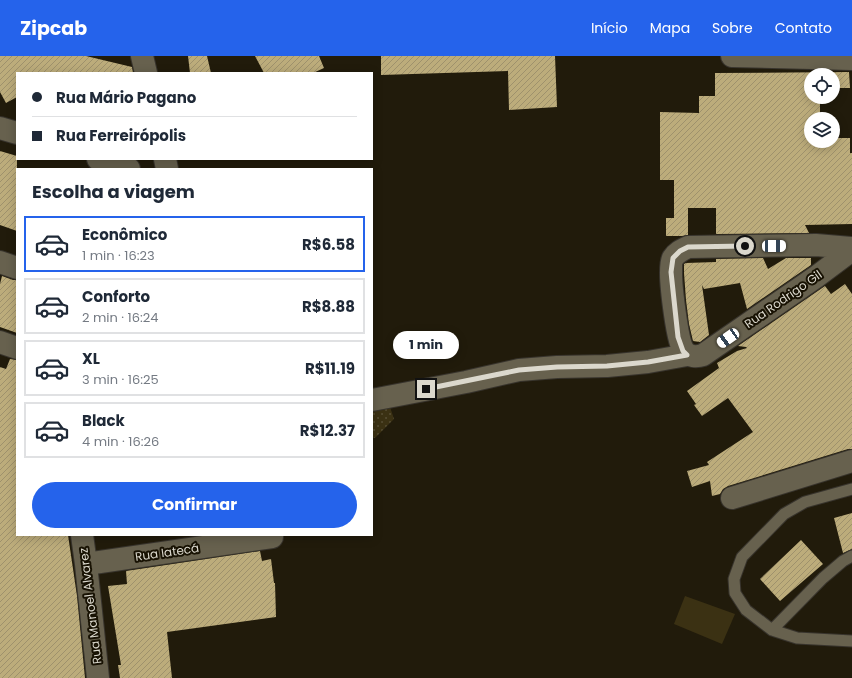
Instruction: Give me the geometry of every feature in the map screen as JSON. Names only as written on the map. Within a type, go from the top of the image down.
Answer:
[{"type":"street","points":[[142,56],[146,72]]},
{"type":"street","points":[[732,56],[852,59]]},
{"type":"street","points":[[0,128],[16,133]]},
{"type":"street","points":[[101,160],[126,168]]},
{"type":"street","points":[[690,356],[683,351],[678,337],[671,272],[673,258],[680,251],[688,247],[816,245],[852,249]]},
{"type":"street","name":"Rua Rodrigo Gil","points":[[373,400],[519,370],[557,367],[607,366],[703,355],[816,277],[852,249]]},
{"type":"street","points":[[0,262],[16,268]]},
{"type":"street","points":[[0,342],[16,348]]},
{"type":"street","points":[[732,498],[852,461]]},
{"type":"street","name":"Rua Manoel Alvarez","points":[[82,536],[98,678]]},
{"type":"street","name":"Rua Iatecá","points":[[86,564],[272,537]]},
{"type":"lane","points":[[852,489],[805,502],[784,514],[742,557],[734,579],[735,593],[746,610],[772,630],[797,638],[852,641]]},
{"type":"lane","points":[[772,630],[823,578],[843,561],[852,556]]},
{"type":"shaded area","points":[[388,401],[394,419],[375,438],[373,437],[373,404]]},
{"type":"shaded area","points":[[685,596],[735,614],[722,644],[674,624]]},
{"type":"building","points":[[0,56],[86,56],[132,67],[133,72],[16,72],[16,98],[6,103],[0,92]]},
{"type":"building","points":[[188,56],[207,56],[211,72],[190,72]]},
{"type":"building","points":[[255,56],[319,56],[324,68],[315,72],[263,72]]},
{"type":"building","points":[[381,56],[555,56],[557,107],[509,110],[508,71],[381,75]]},
{"type":"building","points":[[804,72],[804,104],[820,104],[820,112],[804,112],[804,148],[840,148],[840,138],[850,138],[850,153],[852,153],[852,224],[805,225],[809,233],[716,234],[716,208],[688,208],[688,235],[666,236],[666,218],[674,218],[674,180],[660,180],[660,112],[699,113],[699,96],[715,96],[715,73]]},
{"type":"building","points":[[840,72],[849,72],[850,88],[840,88]]},
{"type":"building","points":[[0,151],[16,156],[17,168],[16,231],[0,225]]},
{"type":"building","points":[[763,258],[768,269],[786,258],[811,258],[811,265],[747,309],[740,283],[704,289],[702,285],[709,335],[700,342],[693,341],[686,300],[684,264],[716,262],[716,259]]},
{"type":"building","points":[[2,276],[16,280],[16,333],[0,327],[0,284]]},
{"type":"building","points":[[845,284],[852,294],[852,449],[728,486],[723,489],[720,494],[712,496],[710,481],[692,487],[687,471],[709,465],[707,462],[753,432],[728,398],[702,416],[694,405],[696,404],[687,391],[719,368],[717,363],[737,351],[747,348],[738,346],[825,286],[831,294]]},
{"type":"building","points":[[10,359],[16,360],[16,536],[68,536],[77,596],[85,678],[0,678],[0,367],[6,369]]},
{"type":"building","points":[[852,513],[852,549],[843,553],[834,518]]},
{"type":"building","points":[[801,540],[823,564],[780,601],[760,579]]},
{"type":"building","points":[[260,551],[262,561],[271,559],[275,583],[276,617],[167,632],[172,678],[120,678],[118,665],[121,665],[108,586],[127,584],[126,571]]},
{"type":"route","points":[[426,389],[519,370],[557,367],[607,366],[648,362],[687,355],[681,347],[678,337],[671,272],[673,258],[680,251],[688,247],[745,246]]}]
